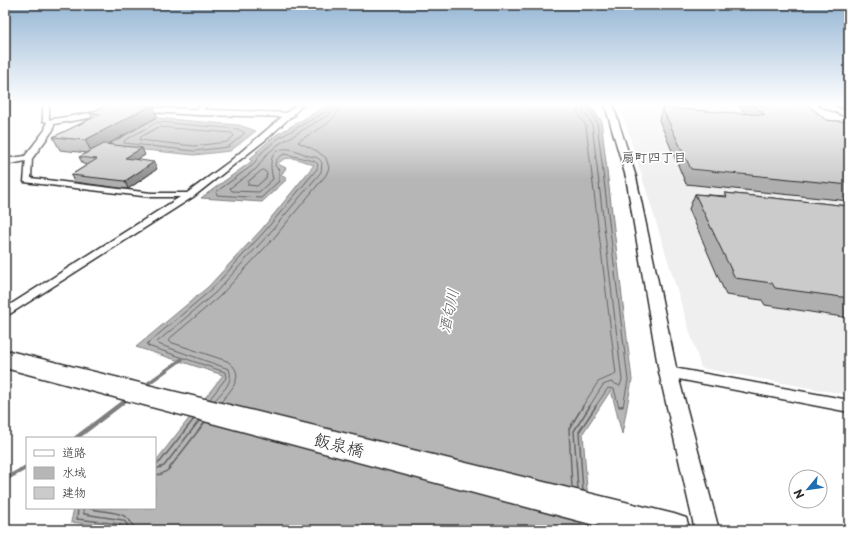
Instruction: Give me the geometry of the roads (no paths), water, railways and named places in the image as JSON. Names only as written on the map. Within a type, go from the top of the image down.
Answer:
[{"type":"highway","name":"飯泉橋","points":[[5,360],[674,530]]},
{"type":"street","points":[[48,130],[28,158],[27,180],[151,195],[190,195]]},
{"type":"street","points":[[5,313],[190,195],[234,164],[274,130]]},
{"type":"street","points":[[617,130],[631,177],[668,372],[707,530]]},
{"type":"street","points":[[5,162],[28,158]]},
{"type":"street","points":[[668,372],[849,406]]},
{"type":"water","points":[[135,130],[256,131],[230,151],[194,155],[106,146]]},
{"type":"water","name":"酒匂川","points":[[285,130],[602,130],[632,380],[622,434],[611,390],[583,433],[590,530],[133,530],[71,522],[74,509],[156,509],[156,461],[223,375],[136,347],[208,287],[261,230],[314,165],[290,158],[282,160],[278,164],[286,168],[281,175],[287,179],[262,202],[201,198],[252,161],[249,159],[276,135]]},
{"type":"waterway","points":[[143,387],[182,359]]},
{"type":"waterway","points":[[117,407],[129,398]]},
{"type":"waterway","points":[[77,437],[118,406]]},
{"type":"waterway","points":[[5,479],[26,468]]},
{"type":"district","name":"扇町四丁目","points":[[654,157]]}]
